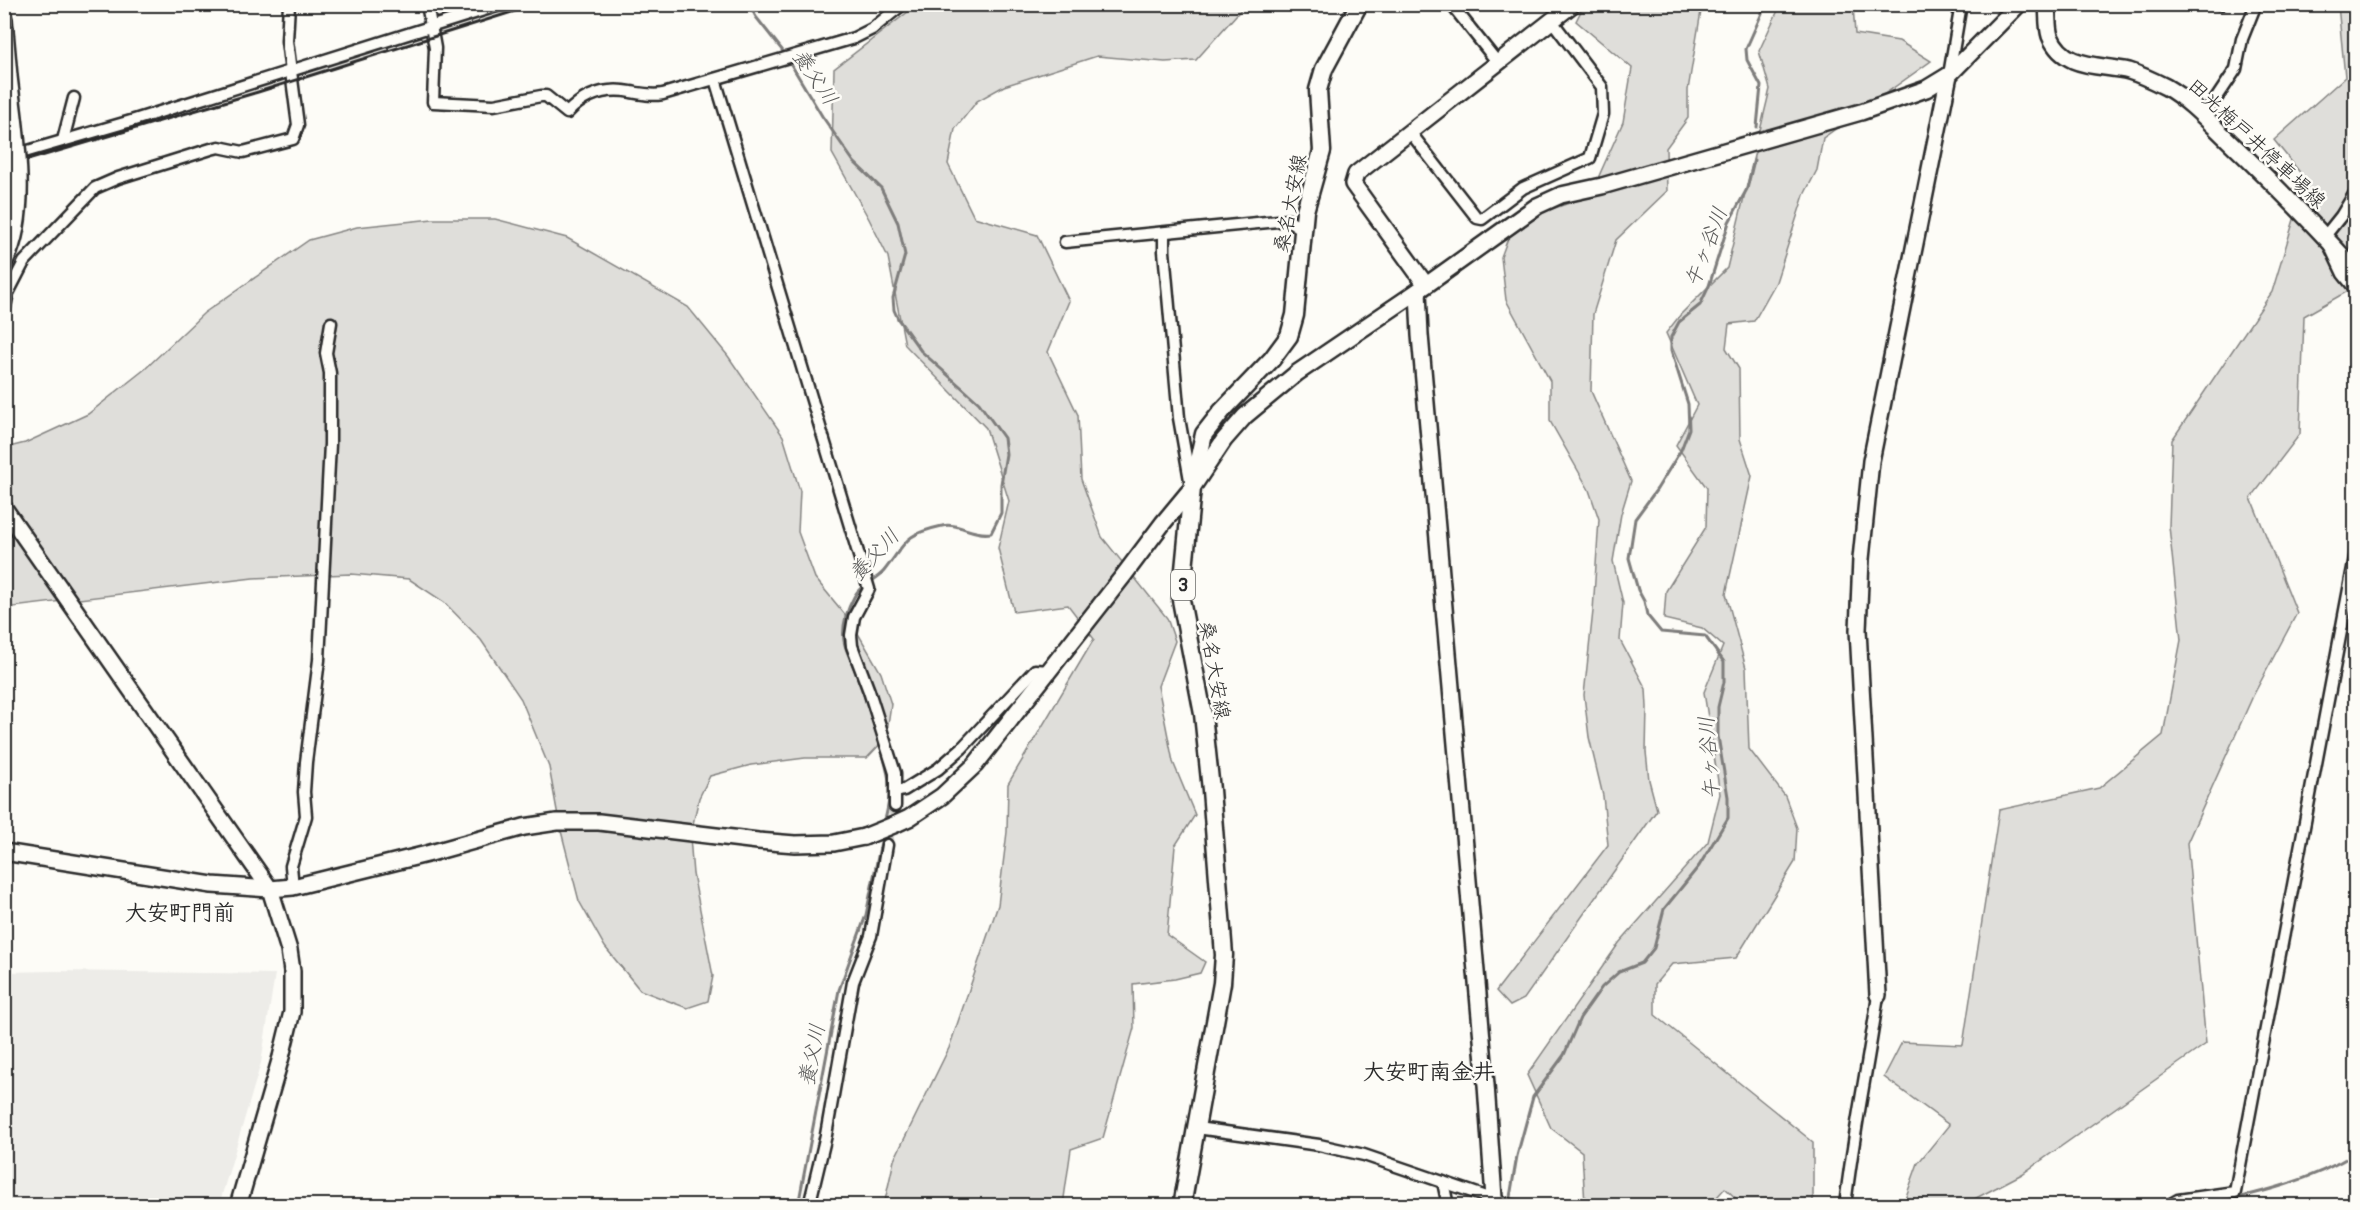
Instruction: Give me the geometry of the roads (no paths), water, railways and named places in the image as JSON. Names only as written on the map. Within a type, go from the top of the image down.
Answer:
[{"type":"main road","name":"桑名大安線","points":[[1182,1206],[1222,983],[1224,955],[1203,714],[1181,600],[1192,488],[1204,435],[1222,411],[1272,359],[1289,336],[1295,315],[1305,211],[1322,151],[1318,90],[1324,69],[1359,4]]},
{"type":"street","points":[[4,312],[8,293],[24,262],[100,185],[219,147],[243,152],[293,139],[298,125],[287,40],[289,4]]},
{"type":"street","points":[[427,4],[435,48],[433,102],[494,105],[546,96],[567,113],[584,99],[602,92],[623,91],[651,96],[864,34],[903,4]]},
{"type":"street","points":[[4,158],[503,4]]},
{"type":"street","points":[[1451,4],[1498,63]]},
{"type":"street","points":[[1494,1202],[1420,335],[1422,288],[1353,184],[1356,174],[1574,4]]},
{"type":"street","points":[[1845,1206],[1850,1156],[1869,1059],[1878,995],[1858,630],[1861,559],[1871,461],[1949,75],[1961,4]]},
{"type":"street","points":[[4,852],[212,885],[270,889],[293,887],[524,827],[557,822],[617,823],[758,842],[795,844],[834,843],[877,832],[909,818],[958,782],[975,765],[1163,522],[1192,488],[1224,440],[1245,416],[1297,373],[1537,206],[1561,195],[1602,186],[1861,112],[1926,89],[1949,75],[2019,4]]},
{"type":"street","name":"田光梅戸井停車場線","points":[[2047,4],[2050,35],[2060,50],[2076,63],[2127,71],[2147,77],[2169,89],[2204,117],[2325,236],[2355,271]]},
{"type":"street","points":[[2204,117],[2236,69],[2242,39],[2256,4]]},
{"type":"street","points":[[4,19],[19,196],[15,229],[4,263]]},
{"type":"street","points":[[1410,132],[1478,218],[1482,219],[1523,188],[1590,158],[1603,114],[1602,87],[1552,21]]},
{"type":"street","points":[[715,78],[869,589],[854,617],[852,646],[895,773],[895,806]]},
{"type":"street","points":[[63,140],[74,98]]},
{"type":"street","points":[[2355,191],[2341,216],[2325,236],[2337,264],[2355,290]]},
{"type":"street","points":[[1065,243],[1288,220],[1303,230]]},
{"type":"street","points":[[1164,233],[1179,418],[1192,488]]},
{"type":"street","points":[[293,887],[291,866],[306,816],[304,792],[306,762],[320,650],[330,444],[330,373],[327,353],[331,323]]},
{"type":"street","points":[[4,508],[270,889],[289,950],[292,971],[292,1012],[238,1206]]},
{"type":"street","points":[[2167,1206],[2178,1200],[2235,1192],[2355,552]]},
{"type":"street","points":[[896,792],[926,777],[954,755],[1035,670],[1045,675]]},
{"type":"street","points":[[809,1206],[826,1135],[853,982],[871,936],[887,844]]},
{"type":"street","points":[[1197,1128],[1319,1144],[1364,1155],[1494,1202],[1513,1206]]},
{"type":"street","points":[[1443,1182],[1448,1206]]},
{"type":"waterway","name":"養父川","points":[[749,4],[756,17],[786,55]]},
{"type":"waterway","name":"午ヶ谷川","points":[[1757,127],[1761,86],[1747,60],[1746,49],[1766,4]]},
{"type":"waterway","name":"養父川","points":[[789,61],[822,116],[854,162],[881,188],[898,223],[905,255],[893,298],[894,310],[898,319],[921,351],[979,403],[1004,438],[1006,454],[1001,484],[1001,513],[991,533],[978,533],[948,525],[919,533],[902,546],[880,575],[857,593],[847,613],[844,624],[844,641],[874,724],[889,781],[889,800],[884,824]]},
{"type":"waterway","name":"午ヶ谷川","points":[[1510,1197],[1517,1156],[1533,1097],[1564,1055],[1580,1018],[1602,987],[1619,972],[1642,963],[1654,948],[1664,909],[1699,866],[1728,818],[1728,797],[1718,736],[1718,707],[1724,682],[1724,662],[1705,636],[1661,632],[1647,615],[1629,558],[1635,519],[1681,450],[1689,429],[1688,404],[1671,350],[1671,337],[1679,322],[1700,305],[1709,286],[1729,222],[1747,189],[1754,160]]},
{"type":"waterway","name":"養父川","points":[[798,1206],[839,990],[866,915],[882,837]]},
{"type":"waterway","points":[[2356,1056],[2356,1085]]},
{"type":"waterway","points":[[2203,1206],[2262,1192],[2301,1179],[2356,1153]]},
{"type":"tunnel","points":[[887,845],[895,806]]},
{"type":"railway","points":[[4,167],[258,92],[537,4]]},
{"type":"district","name":"大安町門前","points":[[180,912]]},
{"type":"district","name":"大安町南金井","points":[[1429,1071]]}]
